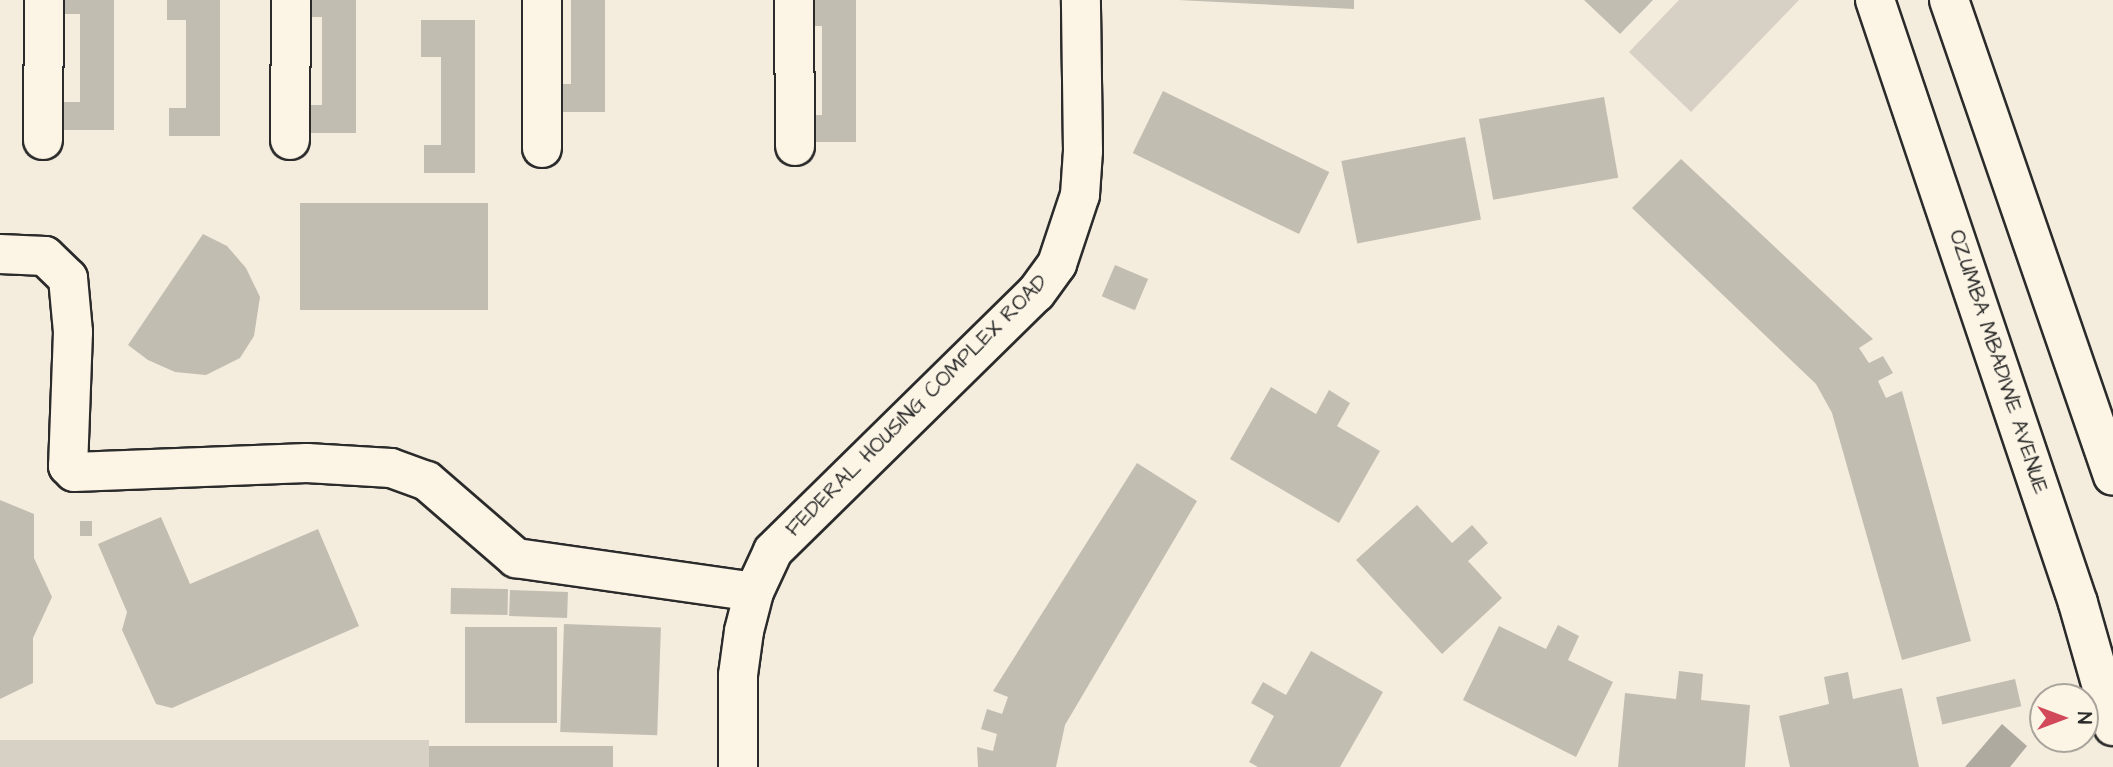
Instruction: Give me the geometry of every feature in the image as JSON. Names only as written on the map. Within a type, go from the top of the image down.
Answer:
[{"type":"main road","points":[[43,140],[44,0]]},
{"type":"main road","points":[[290,140],[291,0]]},
{"type":"main road","points":[[542,0],[542,148]]},
{"type":"main road","points":[[794,0],[795,146]]},
{"type":"main road","name":"FEDERAL HOUSING COMPLEX ROAD","points":[[738,767],[738,675],[754,592],[773,551],[803,518],[1036,293],[1057,264],[1071,231],[1083,162],[1081,0]]},
{"type":"main road","name":"OZUMBA MBADIWE AVENUE","points":[[1875,0],[2078,603],[2113,726]]},
{"type":"main road","points":[[1949,0],[2113,476]]},
{"type":"main road","points":[[0,254],[46,256],[68,278],[73,332],[68,466],[74,472],[307,463],[391,468],[427,481],[516,558],[754,592]]},
{"type":"shaded area","points":[[1679,0],[1799,0],[1691,112],[1629,52]]},
{"type":"shaded area","points":[[2002,724],[2027,746],[2010,767],[1965,767]]},
{"type":"shaded area","points":[[0,740],[429,740],[429,767],[0,767]]},
{"type":"building","points":[[61,0],[114,0],[114,130],[63,130],[63,102],[80,102],[80,14],[61,14]]},
{"type":"building","points":[[167,0],[220,0],[220,136],[169,136],[169,108],[186,108],[186,20],[167,20]]},
{"type":"building","points":[[303,0],[356,0],[356,133],[306,133],[306,105],[322,105],[322,17],[303,17]]},
{"type":"building","points":[[571,0],[605,0],[605,112],[554,112],[554,84],[571,84]]},
{"type":"building","points":[[803,0],[856,0],[856,142],[806,142],[806,115],[822,115],[822,26],[803,26]]},
{"type":"building","points":[[1178,0],[1354,0],[1354,9]]},
{"type":"building","points":[[1584,0],[1653,0],[1620,34]]},
{"type":"building","points":[[421,20],[475,20],[475,173],[424,173],[424,145],[441,145],[441,57],[421,57]]},
{"type":"building","points":[[1163,91],[1329,172],[1299,234],[1133,153]]},
{"type":"building","points":[[1604,97],[1618,178],[1493,200],[1479,119]]},
{"type":"building","points":[[1465,137],[1481,219],[1357,243],[1341,161]]},
{"type":"building","points":[[1681,159],[1873,339],[1859,348],[1869,363],[1883,356],[1893,373],[1878,381],[1886,398],[1902,391],[1971,641],[1902,660],[1832,413],[1816,384],[1632,208]]},
{"type":"building","points":[[300,203],[488,203],[488,310],[300,310]]},
{"type":"building","points":[[203,234],[227,246],[246,268],[260,297],[254,336],[240,358],[206,375],[175,372],[148,360],[128,345]]},
{"type":"building","points":[[1115,265],[1148,279],[1135,310],[1102,296]]},
{"type":"building","points":[[1271,387],[1316,414],[1329,390],[1350,403],[1337,426],[1380,451],[1339,523],[1230,459]]},
{"type":"building","points":[[1137,463],[1197,501],[1065,725],[1056,767],[978,767],[977,747],[993,751],[997,734],[981,729],[987,709],[1002,714],[1008,697],[993,691]]},
{"type":"building","points":[[0,500],[34,514],[34,558],[52,597],[33,638],[33,683],[0,699]]},
{"type":"building","points":[[1417,505],[1452,543],[1472,525],[1488,543],[1468,561],[1502,598],[1442,654],[1356,560]]},
{"type":"building","points":[[161,517],[190,584],[318,529],[359,626],[172,708],[156,704],[122,630],[127,612],[98,544]]},
{"type":"building","points":[[80,521],[92,521],[92,536],[80,536]]},
{"type":"building","points":[[451,588],[508,589],[508,615],[451,614]]},
{"type":"building","points":[[510,590],[568,592],[567,618],[509,616]]},
{"type":"building","points":[[564,624],[661,627],[657,735],[560,732]]},
{"type":"building","points":[[1558,625],[1579,636],[1568,660],[1613,682],[1576,757],[1463,700],[1499,626],[1546,649]]},
{"type":"building","points":[[465,627],[557,627],[557,723],[465,723]]},
{"type":"building","points":[[1311,651],[1383,692],[1340,767],[1258,767],[1249,762],[1274,716],[1251,703],[1263,682],[1286,695]]},
{"type":"building","points":[[1679,671],[1703,674],[1701,700],[1750,705],[1745,767],[1618,767],[1625,693],[1676,699]]},
{"type":"building","points":[[1848,672],[1853,699],[1902,688],[1919,767],[1790,767],[1779,716],[1829,704],[1824,677]]},
{"type":"building","points":[[2015,679],[2021,706],[1942,725],[1936,697]]},
{"type":"building","points":[[429,746],[613,746],[613,767],[429,767]]}]
